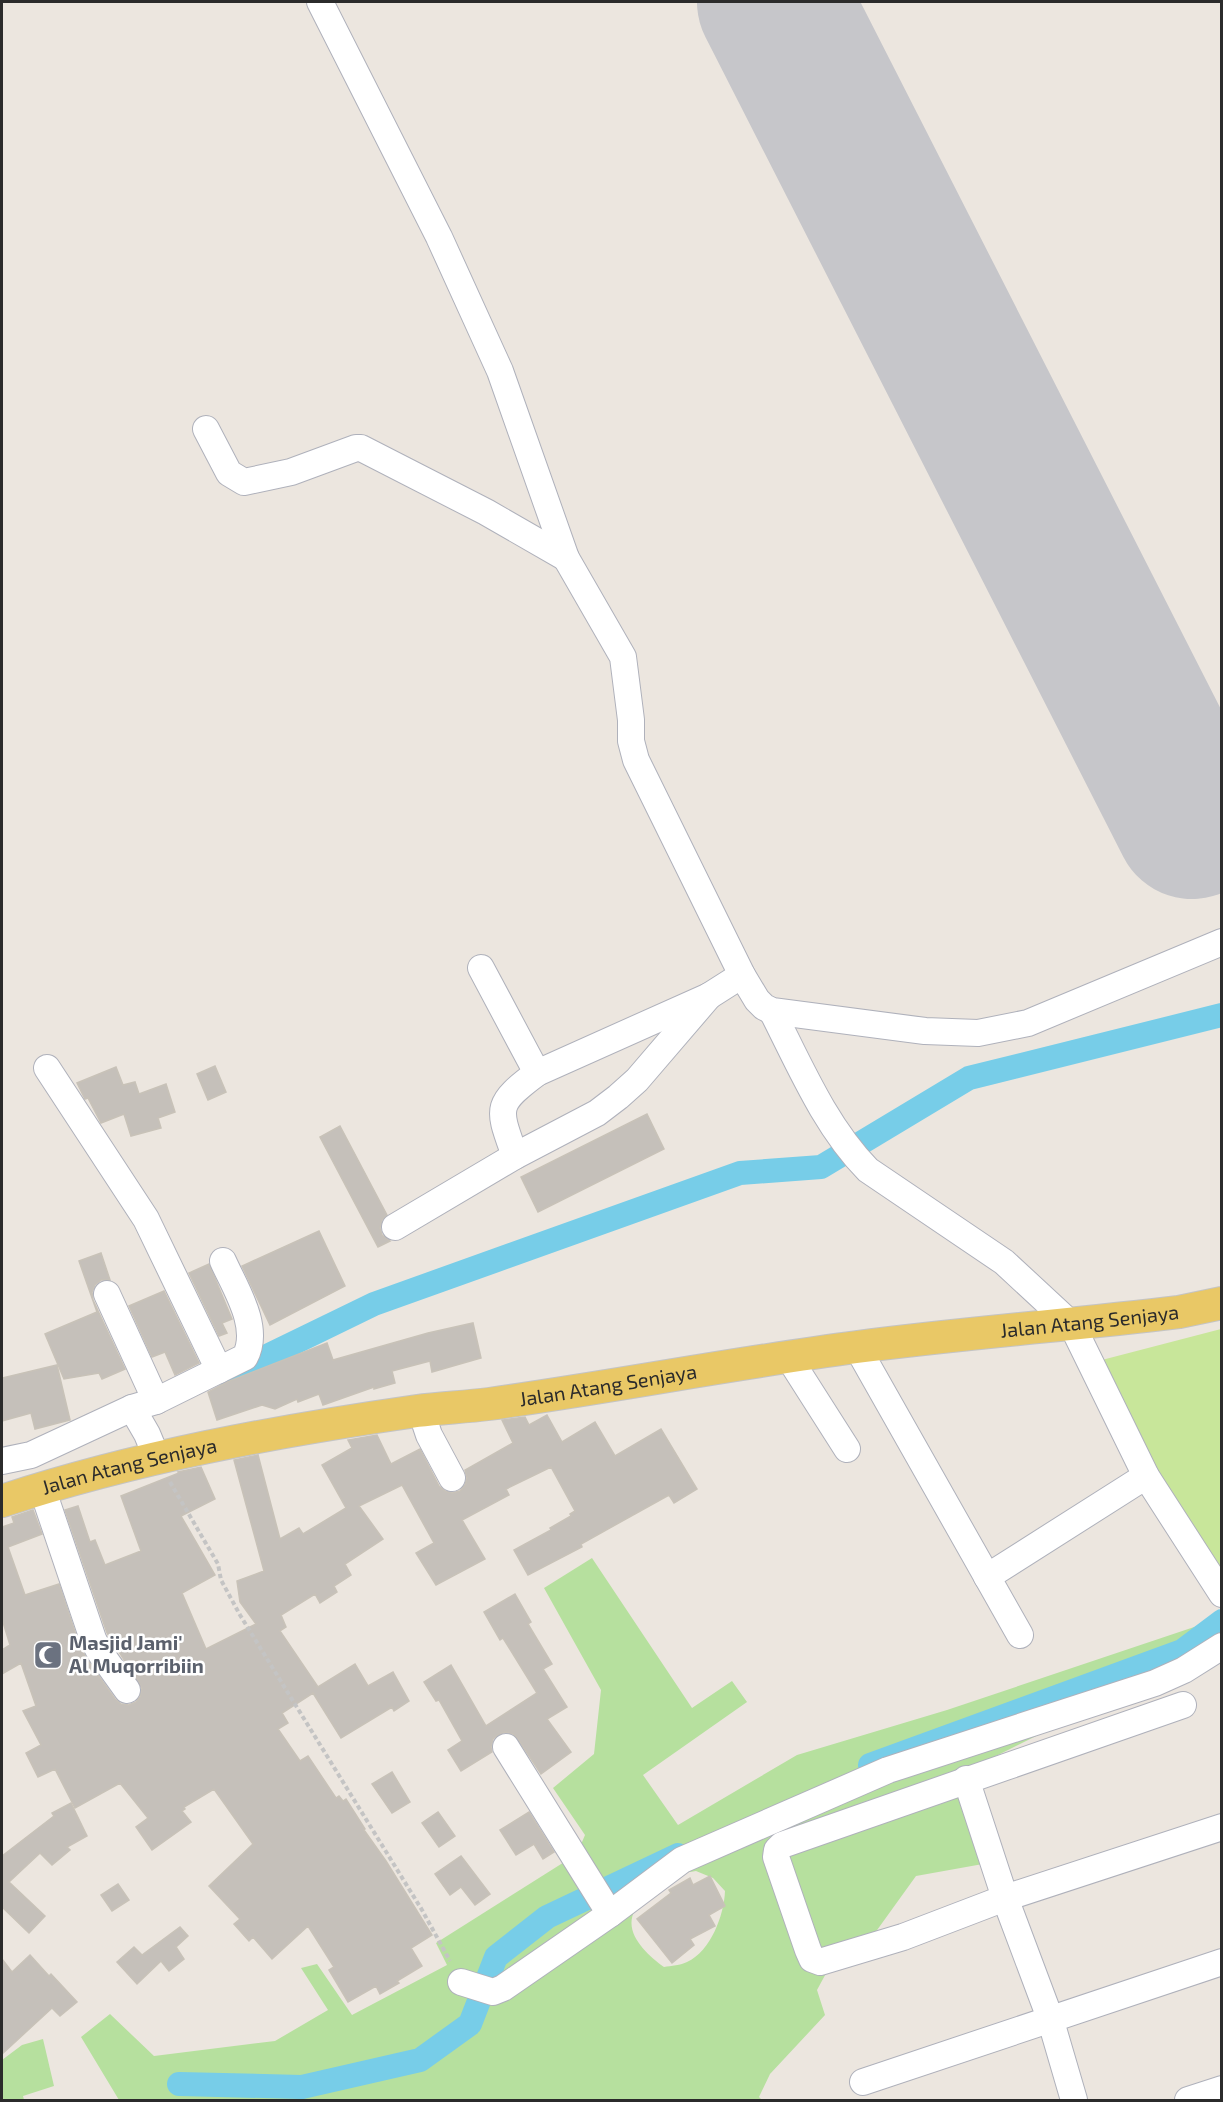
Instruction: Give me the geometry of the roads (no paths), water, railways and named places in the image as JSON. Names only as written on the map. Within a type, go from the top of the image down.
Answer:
[{"type":"main road","name":"Jalan Atang Senjaya","points":[[2,1501],[152,1446],[291,1432],[421,1411],[602,1388],[857,1347],[1072,1325],[1179,1312],[1221,1303]]},
{"type":"street","points":[[320,2],[439,237],[500,371],[567,558],[623,657],[631,720],[631,741],[636,760],[742,975],[757,1000],[772,1011],[925,1031],[978,1033],[1028,1023],[1221,942]]},
{"type":"street","points":[[206,429],[229,473],[244,482],[291,472],[361,448],[486,512],[567,558]]},
{"type":"street","points":[[481,968],[537,1073]]},
{"type":"street","points":[[516,1156],[502,1120],[504,1103],[513,1091],[537,1073],[709,996],[742,975]]},
{"type":"street","points":[[395,1227],[516,1156],[597,1113],[637,1080],[709,996]]},
{"type":"street","points":[[772,1011],[813,1092],[842,1140],[862,1163],[877,1176],[1004,1262],[1072,1325],[1146,1476],[1221,1594]]},
{"type":"street","points":[[47,1068],[146,1219],[219,1370]]},
{"type":"street","points":[[2,1461],[31,1455],[141,1407],[245,1356],[248,1350],[250,1330],[223,1261]]},
{"type":"street","points":[[107,1294],[152,1446]]},
{"type":"street","points":[[857,1347],[1020,1635]]},
{"type":"street","points":[[789,1358],[847,1449]]},
{"type":"street","points":[[421,1411],[429,1435],[452,1478]]},
{"type":"street","points":[[987,1577],[1146,1476]]},
{"type":"street","points":[[42,1488],[93,1639],[127,1690]]},
{"type":"street","points":[[461,1982],[493,1992],[503,1988],[679,1862],[914,1760],[1155,1683],[1194,1664],[1221,1646]]},
{"type":"street","points":[[1183,1704],[782,1845],[777,1850],[776,1857],[808,1950],[812,1959],[820,1962],[903,1936],[1005,1898],[1221,1827]]},
{"type":"street","points":[[506,1746],[608,1911]]},
{"type":"street","points":[[966,1779],[1005,1898],[1050,2018],[1074,2100]]},
{"type":"street","points":[[863,2082],[1221,1962]]},
{"type":"street","points":[[1188,2100],[1221,2089]]},
{"type":"waterway","points":[[228,1375],[374,1304],[740,1173],[821,1167],[969,1078],[1222,1015]]},
{"type":"waterway","points":[[870,1765],[1182,1651],[1222,1621]]},
{"type":"waterway","points":[[179,2084],[302,2087],[420,2060],[470,2024],[496,1957],[547,1917],[678,1855]]},
{"type":"place","name":"Masjid Jami' Al Muqorribiin","points":[[48,1655]]}]
